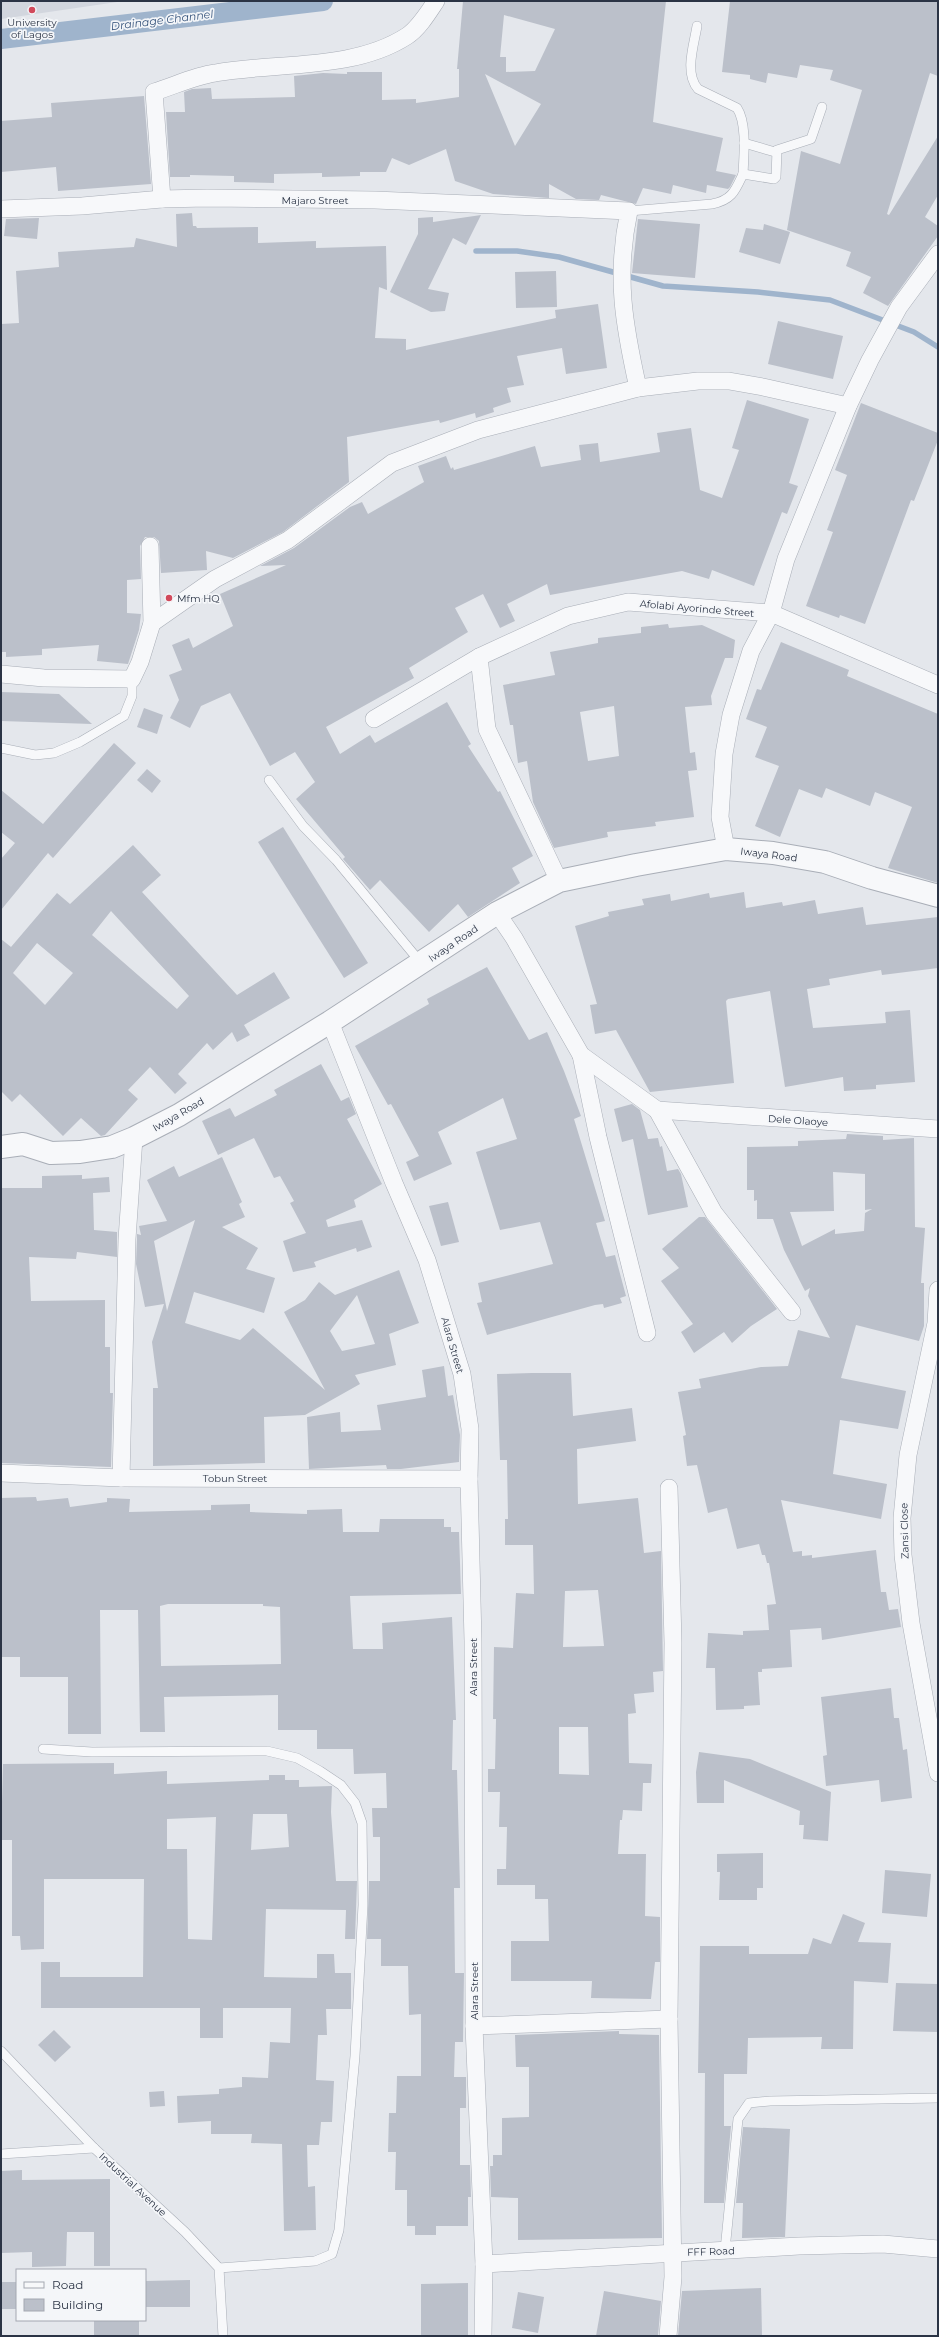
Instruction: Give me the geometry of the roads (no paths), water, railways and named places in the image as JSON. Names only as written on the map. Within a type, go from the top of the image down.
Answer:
[{"type":"street","points":[[162,199],[154,92],[214,73],[322,63],[378,50],[407,35],[426,16],[436,1]]},
{"type":"street","name":"Majaro Street","points":[[1,209],[82,206],[162,199],[375,200],[629,211]]},
{"type":"street","points":[[629,211],[622,262],[622,290],[626,331],[638,388]]},
{"type":"street","points":[[726,849],[720,817],[724,754],[731,715],[751,651],[771,613],[786,559],[848,406],[899,307],[938,254]]},
{"type":"street","points":[[152,623],[215,580],[288,540],[392,464],[478,430],[638,388],[698,381],[729,381],[848,406]]},
{"type":"street","points":[[1,674],[44,678],[132,679],[140,662],[152,623],[150,546]]},
{"type":"street","name":"Afolabi Ayorinde Street","points":[[374,719],[479,658],[568,616],[628,602],[771,613],[938,685]]},
{"type":"street","points":[[479,658],[487,729],[559,881]]},
{"type":"street","name":"Iwaya Road","points":[[1,1147],[23,1144],[51,1153],[80,1152],[112,1146],[134,1138],[179,1114],[330,1022],[422,964],[497,913],[559,881],[636,865],[726,849],[773,853],[825,862],[872,878],[938,896]]},
{"type":"street","points":[[497,913],[514,938],[581,1055],[602,1152],[647,1333]]},
{"type":"street","name":"Alara Street","points":[[330,1022],[394,1183],[427,1260],[462,1374],[470,1429],[468,1479],[473,1642],[474,2026],[484,2264],[483,2336]]},
{"type":"street","points":[[581,1055],[658,1110],[714,1213],[792,1312]]},
{"type":"street","name":"Dele Olaoye","points":[[658,1110],[938,1129]]},
{"type":"street","points":[[121,1478],[127,1239],[134,1138]]},
{"type":"street","name":"Zansi Close","points":[[938,1290],[936,1323],[908,1455],[902,1518],[903,1555],[911,1623],[938,1773]]},
{"type":"street","name":"Tobun Street","points":[[1,1473],[121,1478],[468,1479]]},
{"type":"street","points":[[668,2336],[673,2277],[669,2019],[674,1643],[669,1488]]},
{"type":"street","points":[[474,2026],[669,2019]]},
{"type":"street","name":"FFF Road","points":[[484,2264],[672,2252],[883,2244],[938,2249]]},
{"type":"lane","points":[[629,211],[712,204],[726,201],[735,191],[742,174],[744,143],[740,112],[737,108],[698,89],[693,84],[691,73],[697,26]]},
{"type":"lane","points":[[742,174],[774,179],[776,178],[775,152],[779,148],[811,139],[822,107]]},
{"type":"lane","points":[[744,143],[775,152]]},
{"type":"lane","points":[[1,748],[35,755],[54,753],[80,742],[124,716],[132,696],[132,679]]},
{"type":"lane","points":[[270,780],[303,826],[336,860],[422,964]]},
{"type":"lane","points":[[43,1749],[92,1752],[267,1752],[297,1758],[320,1771],[340,1785],[355,1803],[362,1823],[363,1913],[355,2056],[339,2230],[332,2254],[315,2261],[219,2268],[222,2336]]},
{"type":"lane","name":"Industrial Avenue","points":[[1,2051],[94,2148],[185,2232],[219,2268]]},
{"type":"lane","points":[[725,2250],[738,2119],[749,2103],[770,2101],[938,2098]]},
{"type":"lane","points":[[1,2154],[94,2148]]},
{"type":"waterway","name":"Drainage Channel","points":[[1,39],[323,1]]},
{"type":"waterway","points":[[476,251],[517,251],[559,257],[663,286],[758,292],[830,300],[914,332],[938,347]]},
{"type":"place","name":"University of Lagos","points":[[32,10]]},
{"type":"place","name":"Mfm HQ","points":[[169,598]]}]
